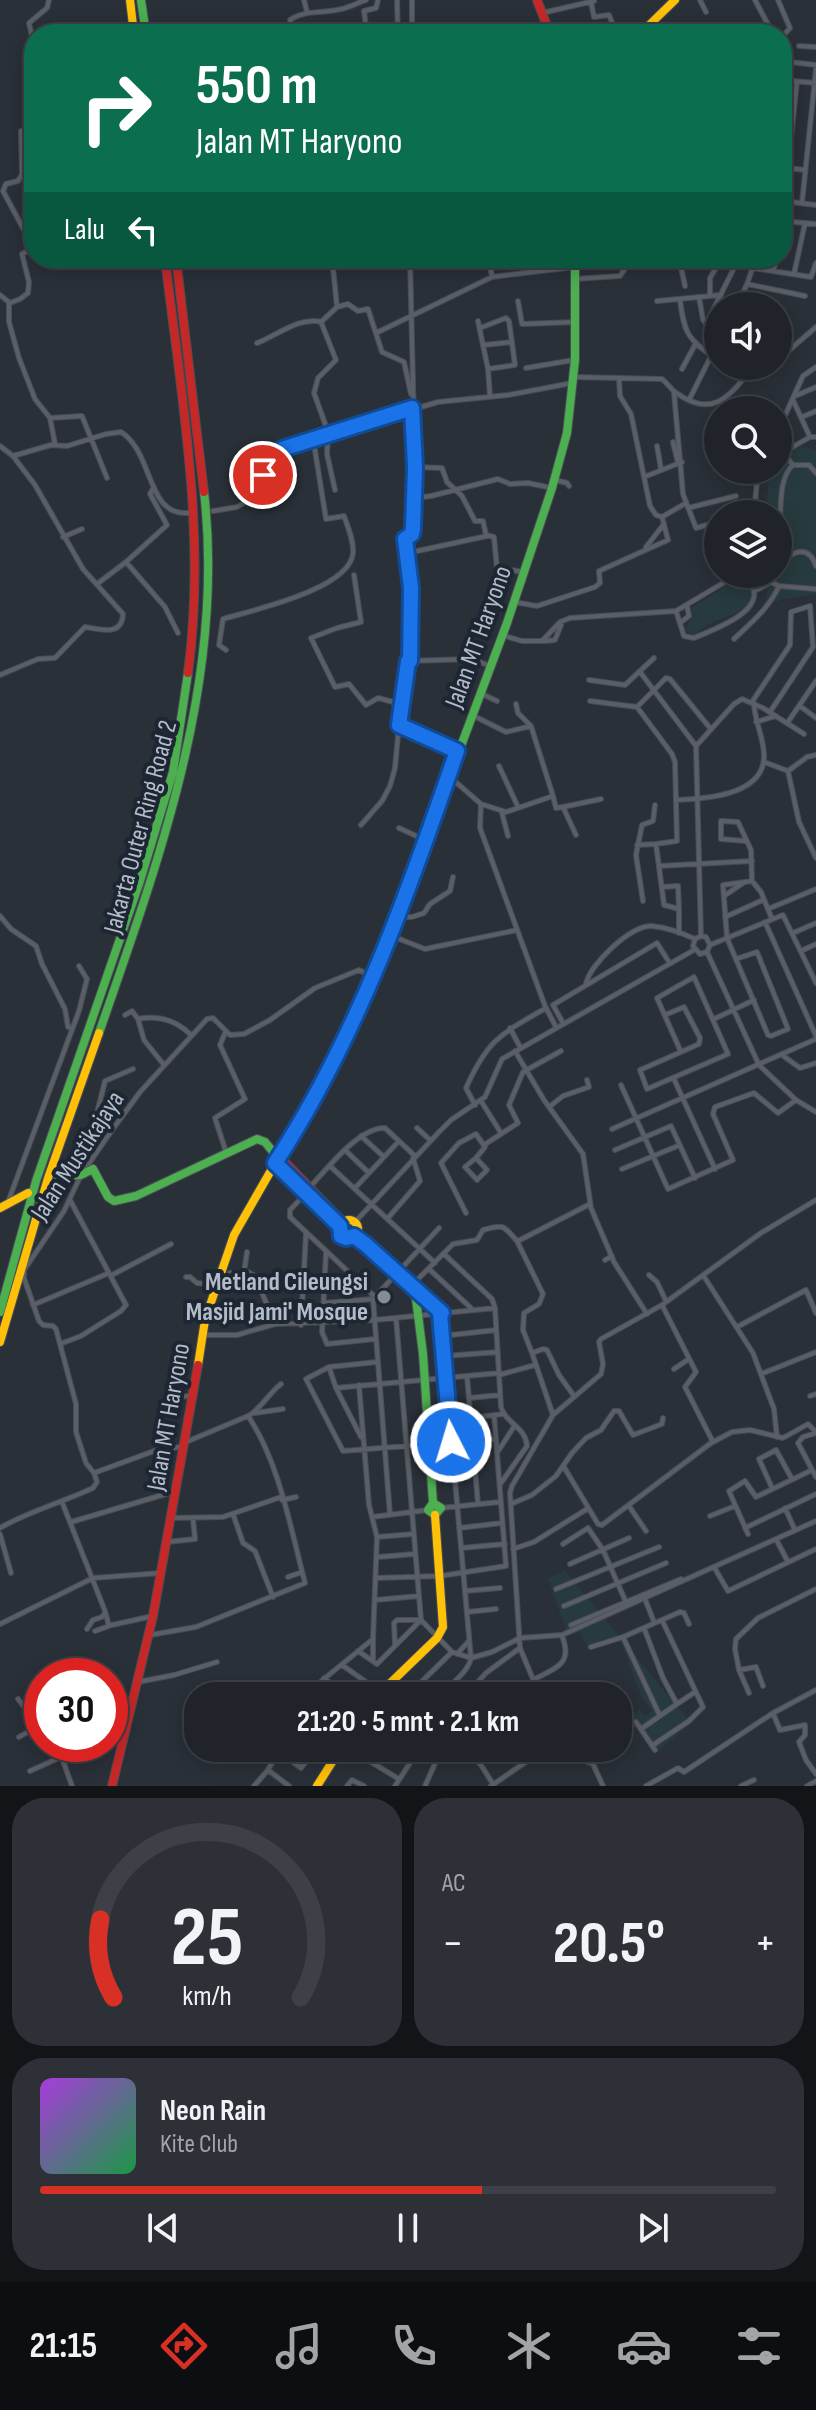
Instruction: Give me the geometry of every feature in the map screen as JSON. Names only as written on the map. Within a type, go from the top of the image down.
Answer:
[{"type":"main road","points":[[130,0],[133,24]]},
{"type":"main road","points":[[141,0],[145,24]]},
{"type":"main road","points":[[537,0],[546,24]]},
{"type":"main road","points":[[651,24],[670,2]]},
{"type":"main road","name":"Jakarta Outer Ring Road 2","points":[[0,1312],[36,1181],[139,884],[173,772],[189,668],[196,572],[194,501],[166,268]]},
{"type":"main road","name":"Jakarta Outer Ring Road 2","points":[[0,1342],[48,1178],[150,887],[182,774],[202,669],[208,580],[205,500],[177,268]]},
{"type":"main road","name":"Jalan MT Haryono","points":[[112,1786],[153,1616],[203,1335],[215,1285],[234,1235],[329,1069],[374,978],[525,572],[567,433],[575,360],[575,268]]},
{"type":"main road","points":[[58,1176],[81,1175],[93,1169],[108,1197],[114,1201],[136,1196],[257,1139],[265,1142],[277,1159],[341,1224],[341,1236],[354,1236],[358,1231],[355,1222],[349,1220],[341,1224]]},
{"type":"main road","points":[[4,1206],[28,1193]]},
{"type":"main road","points":[[354,1236],[411,1286],[418,1316],[424,1380],[444,1621],[437,1638],[394,1682]]},
{"type":"main road","points":[[317,1786],[332,1762]]},
{"type":"street","points":[[29,24],[47,8],[49,0]]},
{"type":"street","points":[[304,0],[307,12]]},
{"type":"street","points":[[292,24],[291,19],[307,12],[349,7],[366,0]]},
{"type":"street","points":[[366,24],[364,11],[376,8],[378,0]]},
{"type":"street","points":[[397,0],[398,24]]},
{"type":"street","points":[[412,0],[412,24]]},
{"type":"street","points":[[700,0],[706,12]]},
{"type":"street","points":[[755,0],[768,24]]},
{"type":"street","points":[[778,0],[790,24]]},
{"type":"street","points":[[542,13],[593,2],[594,17],[609,15],[613,24]]},
{"type":"street","points":[[799,46],[816,47]]},
{"type":"street","points":[[792,63],[816,67],[802,203]]},
{"type":"street","points":[[792,81],[815,83]]},
{"type":"street","points":[[792,130],[797,82]]},
{"type":"street","points":[[24,131],[21,131],[22,174],[18,181],[6,184],[3,191],[24,230]]},
{"type":"street","points":[[792,168],[805,170]]},
{"type":"street","points":[[792,202],[816,205]]},
{"type":"street","points":[[792,222],[816,224]]},
{"type":"street","points":[[794,274],[805,223]]},
{"type":"street","points":[[743,292],[753,268],[811,277],[816,263]]},
{"type":"street","points":[[9,303],[28,293],[26,268]]},
{"type":"street","points":[[333,268],[337,307]]},
{"type":"street","points":[[361,825],[382,801],[390,786],[409,661],[412,616],[406,536],[413,532],[415,467],[410,268]]},
{"type":"street","points":[[491,268],[492,277]]},
{"type":"street","points":[[376,333],[492,277],[552,268]]},
{"type":"street","points":[[575,279],[620,276],[624,268]]},
{"type":"street","points":[[681,268],[685,286]]},
{"type":"street","points":[[710,292],[710,278],[716,268]]},
{"type":"street","points":[[722,292],[734,268]]},
{"type":"street","points":[[747,284],[805,296]]},
{"type":"street","points":[[0,295],[9,303],[9,322],[19,358],[35,399],[50,418],[55,444]]},
{"type":"street","points":[[699,297],[704,321]]},
{"type":"street","points":[[657,301],[704,297]]},
{"type":"street","points":[[680,299],[684,330],[704,350]]},
{"type":"street","points":[[518,301],[522,324],[576,322]]},
{"type":"street","points":[[321,322],[337,307],[348,304],[358,311],[368,309],[382,352],[404,362],[412,400]]},
{"type":"street","points":[[480,328],[508,318],[514,366],[488,369]]},
{"type":"street","points":[[257,343],[297,325],[313,320],[321,322]]},
{"type":"street","points":[[478,321],[490,396]]},
{"type":"street","points":[[321,322],[336,360],[321,373],[315,388],[316,401],[328,432],[327,454],[335,490]]},
{"type":"street","points":[[792,348],[816,327]]},
{"type":"street","points":[[484,345],[512,342]]},
{"type":"street","points":[[682,369],[696,343]]},
{"type":"street","points":[[526,368],[575,360]]},
{"type":"street","points":[[792,402],[803,376],[816,367]]},
{"type":"street","points":[[689,400],[704,371]]},
{"type":"street","points":[[213,511],[237,507],[253,498],[273,454],[328,432],[412,408],[573,380],[619,378],[662,379],[673,391],[701,403],[723,401],[742,380]]},
{"type":"street","points":[[619,378],[620,396],[631,414],[654,514],[662,517],[687,506],[736,496]]},
{"type":"street","points":[[794,398],[816,387]]},
{"type":"street","points":[[673,391],[682,485],[696,528],[704,526]]},
{"type":"street","points":[[792,446],[814,437],[794,398]]},
{"type":"street","points":[[802,417],[816,411]]},
{"type":"street","points":[[50,418],[82,416],[107,478]]},
{"type":"street","points":[[13,456],[55,444],[67,446],[115,432],[125,434],[146,463],[164,507],[179,514],[188,513]]},
{"type":"street","points":[[226,650],[219,645],[223,619],[317,588],[339,576],[351,561],[352,543],[344,516],[326,519],[313,438]]},
{"type":"street","points":[[673,442],[680,462]]},
{"type":"street","points":[[0,446],[13,456],[35,485],[63,537],[123,614],[119,626],[109,630],[85,627],[55,658],[38,659],[0,675]]},
{"type":"street","points":[[657,446],[661,469]]},
{"type":"street","points":[[644,477],[680,462]]},
{"type":"street","points":[[783,500],[782,480],[793,465],[809,465],[816,473]]},
{"type":"street","points":[[415,467],[442,468],[447,482],[462,496],[476,522],[484,523],[487,536]]},
{"type":"street","points":[[413,498],[498,479],[510,484],[567,483],[569,486]]},
{"type":"street","points":[[97,584],[167,525],[150,494],[154,487]]},
{"type":"street","points":[[514,602],[537,606],[595,587],[600,583],[599,571],[668,540],[662,517]]},
{"type":"street","points":[[645,550],[664,524]]},
{"type":"street","points":[[63,537],[82,529]]},
{"type":"street","points":[[407,553],[494,537],[497,568],[525,572]]},
{"type":"street","points":[[792,552],[808,553],[816,566]]},
{"type":"street","points":[[126,562],[165,607],[178,633]]},
{"type":"street","points":[[354,575],[361,622],[311,638],[335,687],[349,684],[366,705],[378,698],[401,704]]},
{"type":"street","points":[[792,587],[816,589]]},
{"type":"street","points":[[502,635],[522,641],[542,641],[561,622],[585,615],[676,611],[716,588]]},
{"type":"street","points":[[734,639],[764,611],[778,588]]},
{"type":"street","points":[[676,611],[686,638],[699,635],[747,610],[757,589]]},
{"type":"street","points":[[680,623],[689,616],[687,606]]},
{"type":"street","points":[[676,800],[727,795],[755,777],[763,762],[753,702],[790,645],[791,612],[810,606],[813,647],[770,712]]},
{"type":"street","points":[[589,680],[625,685],[654,658]]},
{"type":"street","points":[[409,661],[472,659],[490,666]]},
{"type":"street","points":[[355,1222],[430,1140],[451,1120],[485,1097],[501,1060],[694,950],[698,937],[696,746],[640,672]]},
{"type":"street","points":[[637,707],[666,678],[670,679],[710,728]]},
{"type":"street","points":[[788,723],[816,681]]},
{"type":"street","points":[[480,693],[497,701]]},
{"type":"street","points":[[696,746],[738,699],[753,702],[804,734]]},
{"type":"street","points":[[590,701],[637,707],[675,762],[677,841],[637,845]]},
{"type":"street","points":[[516,704],[519,714],[531,726],[556,808],[601,799]]},
{"type":"street","points":[[800,706],[816,718]]},
{"type":"street","points":[[472,715],[506,732],[531,726]]},
{"type":"street","points":[[756,722],[776,716]]},
{"type":"street","points":[[399,725],[457,751]]},
{"type":"street","points":[[788,771],[807,757],[816,755]]},
{"type":"street","points":[[763,762],[788,771]]},
{"type":"street","points":[[499,766],[518,807]]},
{"type":"street","points":[[788,771],[799,822],[816,858]]},
{"type":"street","points":[[448,776],[481,804],[502,813],[553,796]]},
{"type":"street","points":[[481,804],[480,828],[545,1005],[559,1025]]},
{"type":"street","points":[[643,901],[637,845],[642,825],[653,821],[655,805]]},
{"type":"street","points":[[563,807],[576,835]]},
{"type":"street","points":[[502,813],[508,836]]},
{"type":"street","points":[[745,841],[721,839],[721,821],[737,820],[751,850],[752,881],[760,890],[772,919]]},
{"type":"street","points":[[399,828],[425,840]]},
{"type":"street","points":[[656,844],[664,905],[679,909]]},
{"type":"street","points":[[659,866],[752,861]]},
{"type":"street","points":[[399,917],[421,915],[430,904],[450,891],[453,877]]},
{"type":"street","points":[[736,959],[757,952],[788,1029],[768,1035],[727,938],[724,884],[752,881]]},
{"type":"street","points":[[723,896],[745,882]]},
{"type":"street","points":[[662,887],[678,886],[679,933]]},
{"type":"street","points":[[768,909],[816,889]]},
{"type":"street","points":[[724,917],[763,900]]},
{"type":"street","points":[[816,983],[813,970],[783,915],[710,945],[707,952],[759,1065],[796,1100],[816,1112]]},
{"type":"street","points":[[0,916],[11,929],[36,946],[65,1009],[68,1027],[72,1029]]},
{"type":"street","points":[[612,1129],[782,1055],[816,1037],[765,922]]},
{"type":"street","points":[[793,933],[816,923]]},
{"type":"street","points":[[586,984],[588,975],[613,946],[644,927],[706,937],[710,945]]},
{"type":"street","points":[[392,936],[425,949],[517,930]]},
{"type":"street","points":[[559,1025],[553,1005],[657,943],[669,962]]},
{"type":"street","points":[[801,951],[816,944]]},
{"type":"street","points":[[694,950],[700,954],[707,952]]},
{"type":"street","points":[[4,1206],[72,1029],[87,979],[79,966]]},
{"type":"street","points":[[227,1154],[215,1118],[245,1099],[220,1045],[225,1033],[234,1035],[250,1031],[315,988],[352,971],[364,971],[374,978]]},
{"type":"street","points":[[665,1015],[684,1007],[700,1038],[699,1044],[681,1052],[640,1070],[647,1089],[728,1054],[694,977],[658,996],[658,1000],[681,1052]]},
{"type":"street","points":[[714,1019],[754,1000]]},
{"type":"street","points":[[475,1105],[466,1088],[476,1064],[488,1047],[510,1028],[545,1005]]},
{"type":"street","points":[[125,1015],[132,1011],[138,1019],[144,1040],[164,1065]]},
{"type":"street","name":"Jalan Mustikajaya","points":[[33,1305],[24,1270],[110,1133],[164,1065],[207,1019],[213,1018],[225,1033]]},
{"type":"street","points":[[138,1019],[177,1022],[191,1035]]},
{"type":"street","points":[[510,1028],[526,1070],[583,1154],[590,1204],[612,1256],[647,1314]]},
{"type":"street","points":[[484,1145],[518,1123],[509,1105],[520,1076],[561,1051]]},
{"type":"street","points":[[782,1055],[800,1068],[816,1063]]},
{"type":"street","points":[[110,1133],[97,1113],[102,1091],[108,1078],[133,1069]]},
{"type":"street","points":[[674,1079],[715,1169]]},
{"type":"street","points":[[549,1107],[570,1093],[589,1087],[587,1080]]},
{"type":"street","points":[[621,1085],[668,1189],[731,1161],[733,1157],[713,1114],[715,1107],[754,1093],[778,1113],[796,1100]]},
{"type":"street","points":[[481,1101],[501,1134]]},
{"type":"street","points":[[615,1150],[671,1126],[695,1178]]},
{"type":"street","points":[[388,1218],[420,1181],[414,1157],[385,1128],[376,1128],[361,1136],[345,1150],[305,1186],[289,1214],[374,1298],[390,1515]]},
{"type":"street","points":[[417,1128],[430,1140]]},
{"type":"street","points":[[466,1213],[442,1161],[463,1140],[476,1134],[485,1148],[465,1168],[477,1180],[487,1170],[476,1158]]},
{"type":"street","points":[[361,1136],[384,1157]]},
{"type":"street","points":[[355,1188],[399,1141]]},
{"type":"street","points":[[622,1169],[680,1145]]},
{"type":"street","points":[[345,1150],[369,1173]]},
{"type":"street","points":[[330,1166],[435,1263]]},
{"type":"street","points":[[60,1344],[81,1336],[125,1307],[111,1274],[70,1200]]},
{"type":"street","points":[[536,1682],[520,1648],[512,1486],[553,1415],[601,1374],[601,1339],[647,1314],[761,1233],[816,1200]]},
{"type":"street","points":[[517,1241],[590,1204]]},
{"type":"street","points":[[454,1682],[467,1669],[471,1658],[441,1314],[411,1286],[457,1242],[477,1240],[483,1230],[499,1226],[505,1227],[517,1241],[543,1294],[539,1304],[524,1313],[523,1330],[553,1415]]},
{"type":"street","points":[[324,1303],[374,1298],[439,1228]]},
{"type":"street","points":[[297,1325],[306,1233]]},
{"type":"street","points":[[11,1573],[0,1531],[17,1519],[93,1488],[97,1482],[86,1463],[76,1432],[76,1404],[56,1328],[41,1324],[33,1305],[111,1274],[171,1244]]},
{"type":"street","points":[[244,1272],[247,1252]]},
{"type":"street","points":[[326,1252],[323,1324],[327,1344],[375,1339]]},
{"type":"street","points":[[444,1254],[492,1299],[495,1308],[503,1414],[526,1437],[527,1446],[500,1484]]},
{"type":"street","points":[[605,1260],[612,1256]]},
{"type":"street","points":[[429,1269],[472,1309]]},
{"type":"street","points":[[230,1273],[250,1273],[259,1281],[275,1324]]},
{"type":"street","points":[[649,1275],[657,1282],[696,1375],[685,1387],[713,1442]]},
{"type":"street","points":[[703,1275],[753,1353],[774,1409],[777,1437]]},
{"type":"street","points":[[186,1277],[197,1283],[215,1285]]},
{"type":"street","points":[[325,1283],[358,1281]]},
{"type":"street","points":[[737,1327],[806,1290],[816,1313]]},
{"type":"street","points":[[203,1335],[237,1335],[275,1324],[323,1324],[495,1308]]},
{"type":"street","points":[[396,1318],[421,1620],[454,1653],[471,1658],[520,1638],[562,1635],[626,1603],[645,1599],[816,1521]]},
{"type":"street","points":[[442,1336],[497,1330]]},
{"type":"street","points":[[532,1353],[547,1350],[574,1396]]},
{"type":"street","points":[[445,1356],[498,1352]]},
{"type":"street","points":[[761,1374],[816,1352]]},
{"type":"street","points":[[674,1369],[689,1359]]},
{"type":"street","points":[[377,1362],[329,1367],[307,1378],[342,1451],[495,1439]]},
{"type":"street","points":[[336,1388],[499,1374],[536,1365]]},
{"type":"street","points":[[329,1367],[362,1439]]},
{"type":"street","points":[[467,1376],[478,1504]]},
{"type":"street","points":[[255,1413],[265,1398],[281,1384]]},
{"type":"street","points":[[359,1385],[362,1439],[378,1557],[372,1662]]},
{"type":"street","points":[[469,1398],[500,1395]]},
{"type":"street","points":[[167,1397],[192,1396]]},
{"type":"street","points":[[94,1473],[154,1451],[186,1444],[255,1413],[283,1409]]},
{"type":"street","points":[[511,1504],[532,1495],[564,1467],[572,1453],[586,1438],[601,1430],[614,1411],[619,1411],[633,1435],[662,1424],[663,1418]]},
{"type":"street","points":[[470,1418],[503,1414]]},
{"type":"street","points":[[376,1578],[440,1576],[504,1568],[507,1564],[494,1415]]},
{"type":"street","points":[[148,1635],[196,1627],[305,1583],[270,1460],[248,1416]]},
{"type":"street","points":[[564,1467],[587,1509],[600,1525],[713,1442],[734,1432],[750,1430],[786,1437],[808,1424],[816,1432],[803,1437],[798,1443],[816,1477]]},
{"type":"street","points":[[497,1453],[515,1425]]},
{"type":"street","points":[[772,1488],[759,1459],[776,1450],[792,1479]]},
{"type":"street","points":[[748,1534],[728,1492],[744,1481],[754,1497],[812,1470]]},
{"type":"street","points":[[71,1522],[177,1490]]},
{"type":"street","points":[[745,1528],[816,1494]]},
{"type":"street","points":[[171,1518],[193,1519],[233,1514],[282,1498],[296,1497]]},
{"type":"street","points":[[62,1502],[109,1626],[95,1631]]},
{"type":"street","points":[[372,1517],[500,1502]]},
{"type":"street","points":[[629,1506],[646,1531]]},
{"type":"street","points":[[710,1516],[735,1506]]},
{"type":"street","points":[[785,1508],[795,1530]]},
{"type":"street","points":[[513,1549],[534,1542],[587,1509]]},
{"type":"street","points":[[233,1514],[243,1543],[255,1551],[273,1597]]},
{"type":"street","points":[[167,1542],[195,1539],[193,1519]]},
{"type":"street","points":[[459,1528],[502,1523]]},
{"type":"street","points":[[563,1544],[588,1528],[603,1550],[626,1603]]},
{"type":"street","points":[[377,1537],[413,1534]]},
{"type":"street","points":[[570,1564],[629,1538]]},
{"type":"street","points":[[776,1539],[788,1562]]},
{"type":"street","points":[[461,1548],[505,1544]]},
{"type":"street","points":[[556,1589],[659,1547]]},
{"type":"street","points":[[714,1567],[728,1591],[816,1549]]},
{"type":"street","points":[[378,1557],[415,1554]]},
{"type":"street","points":[[564,1606],[666,1563]]},
{"type":"street","points":[[288,1577],[302,1572]]},
{"type":"street","points":[[0,1624],[93,1578],[161,1573]]},
{"type":"street","points":[[571,1625],[681,1579]]},
{"type":"street","points":[[465,1591],[500,1588]]},
{"type":"street","points":[[749,1693],[739,1670],[735,1643],[741,1632],[758,1618],[816,1589]]},
{"type":"street","points":[[375,1600],[419,1596]]},
{"type":"street","points":[[645,1599],[655,1623]]},
{"type":"street","points":[[467,1612],[496,1609]]},
{"type":"street","points":[[87,1629],[93,1620],[102,1617],[105,1612]]},
{"type":"street","points":[[591,1647],[682,1612],[689,1624]]},
{"type":"street","points":[[112,1625],[153,1616]]},
{"type":"street","points":[[395,1644],[395,1621],[421,1620]]},
{"type":"street","points":[[358,1651],[377,1664],[421,1620]]},
{"type":"street","points":[[636,1722],[654,1747],[703,1707],[662,1620]]},
{"type":"street","points":[[644,1628],[663,1678],[677,1704]]},
{"type":"street","points":[[535,1679],[561,1665],[566,1658],[568,1653],[562,1635]]},
{"type":"street","points":[[623,1637],[660,1716]]},
{"type":"street","points":[[319,1682],[373,1639]]},
{"type":"street","points":[[422,1682],[468,1642]]},
{"type":"street","points":[[478,1682],[520,1648]]},
{"type":"street","points":[[138,1682],[217,1662]]},
{"type":"street","points":[[341,1664],[364,1682]]},
{"type":"street","points":[[739,1670],[756,1667],[763,1686]]},
{"type":"street","points":[[324,1678],[329,1682]]},
{"type":"street","points":[[646,1786],[678,1768],[684,1772],[773,1713],[816,1690]]},
{"type":"street","points":[[641,1729],[695,1692]]},
{"type":"street","points":[[18,1699],[24,1707]]},
{"type":"street","points":[[773,1713],[780,1730],[805,1725],[805,1735],[799,1742],[816,1774]]},
{"type":"street","points":[[19,1737],[24,1734]]},
{"type":"street","points":[[30,1771],[50,1762]]},
{"type":"street","points":[[63,1762],[72,1786]]},
{"type":"street","points":[[254,1786],[272,1762]]},
{"type":"street","points":[[371,1762],[399,1779]]},
{"type":"street","points":[[425,1786],[436,1762]]},
{"type":"street","points":[[478,1762],[492,1785],[526,1762]]},
{"type":"street","points":[[588,1762],[593,1764],[603,1786]]},
{"type":"street","points":[[395,1786],[410,1763]]},
{"type":"street","points":[[268,1770],[289,1786]]},
{"type":"street","points":[[347,1786],[352,1780],[364,1786]]},
{"type":"street","points":[[741,1786],[754,1780]]},
{"type":"street","points":[[807,1786],[816,1781]]},
{"type":"green space","points":[[806,447],[816,451],[816,594],[777,602],[766,600],[768,588],[792,588],[792,500],[767,500],[768,484],[792,484],[794,448]]},
{"type":"green space","points":[[723,588],[752,589],[753,596],[745,607],[693,635],[685,630],[692,616],[691,608]]},
{"type":"green space","points":[[565,1571],[691,1723],[657,1752],[634,1721],[632,1723],[632,1715],[640,1709],[645,1716],[652,1711],[641,1696],[620,1639],[588,1649],[580,1632],[568,1636],[548,1578]]},
{"type":"traffic: fast","points":[[141,0],[145,24]]},
{"type":"traffic: fast","points":[[452,770],[507,623],[567,433],[575,360],[575,268]]},
{"type":"traffic: fast","points":[[99,1033],[164,835],[196,700],[205,631],[208,562],[204,492]]},
{"type":"traffic: fast","points":[[0,1312],[36,1181],[139,884],[173,772],[188,673]]},
{"type":"traffic: fast","points":[[58,1176],[81,1175],[93,1169],[108,1197],[114,1201],[136,1196],[257,1139],[265,1142],[278,1158]]},
{"type":"traffic: fast","points":[[275,1163],[340,1226]]},
{"type":"traffic: fast","points":[[354,1236],[399,1272],[411,1286],[416,1299],[423,1354],[433,1503],[428,1510],[435,1515],[441,1508],[433,1503]]},
{"type":"traffic: slow","points":[[130,0],[133,24]]},
{"type":"traffic: slow","points":[[650,24],[675,0]]},
{"type":"traffic: slow","points":[[0,1342],[48,1178],[99,1033]]},
{"type":"traffic: slow","points":[[198,1365],[205,1320],[234,1235],[324,1078]]},
{"type":"traffic: slow","points":[[0,1208],[28,1193]]},
{"type":"traffic: slow","points":[[349,1220],[358,1229],[349,1238],[340,1229],[349,1220]]},
{"type":"traffic: slow","points":[[391,1682],[437,1638],[443,1627],[435,1515]]},
{"type":"traffic: slow","points":[[317,1786],[332,1762]]},
{"type":"traffic: jam","points":[[537,0],[546,24]]},
{"type":"traffic: jam","points":[[166,268],[190,465],[193,517],[195,569],[188,673]]},
{"type":"traffic: jam","points":[[177,268],[204,492]]},
{"type":"traffic: jam","points":[[324,1078],[374,978],[452,770]]},
{"type":"traffic: jam","points":[[279,1156],[343,1222]]},
{"type":"traffic: jam","points":[[112,1786],[153,1616],[198,1365]]},
{"type":"place","name":"Metland Cileungsi Masjid Jami' Mosque","points":[[384,1297]]},
{"type":"route","points":[[263,475],[268,460],[282,449],[412,408],[415,467],[413,528],[412,534],[406,536],[405,546],[412,616],[410,661],[399,725],[457,751],[399,917],[374,978],[329,1069],[275,1163],[340,1226],[341,1236],[351,1239],[354,1236],[365,1244],[442,1313],[451,1442]]}]
